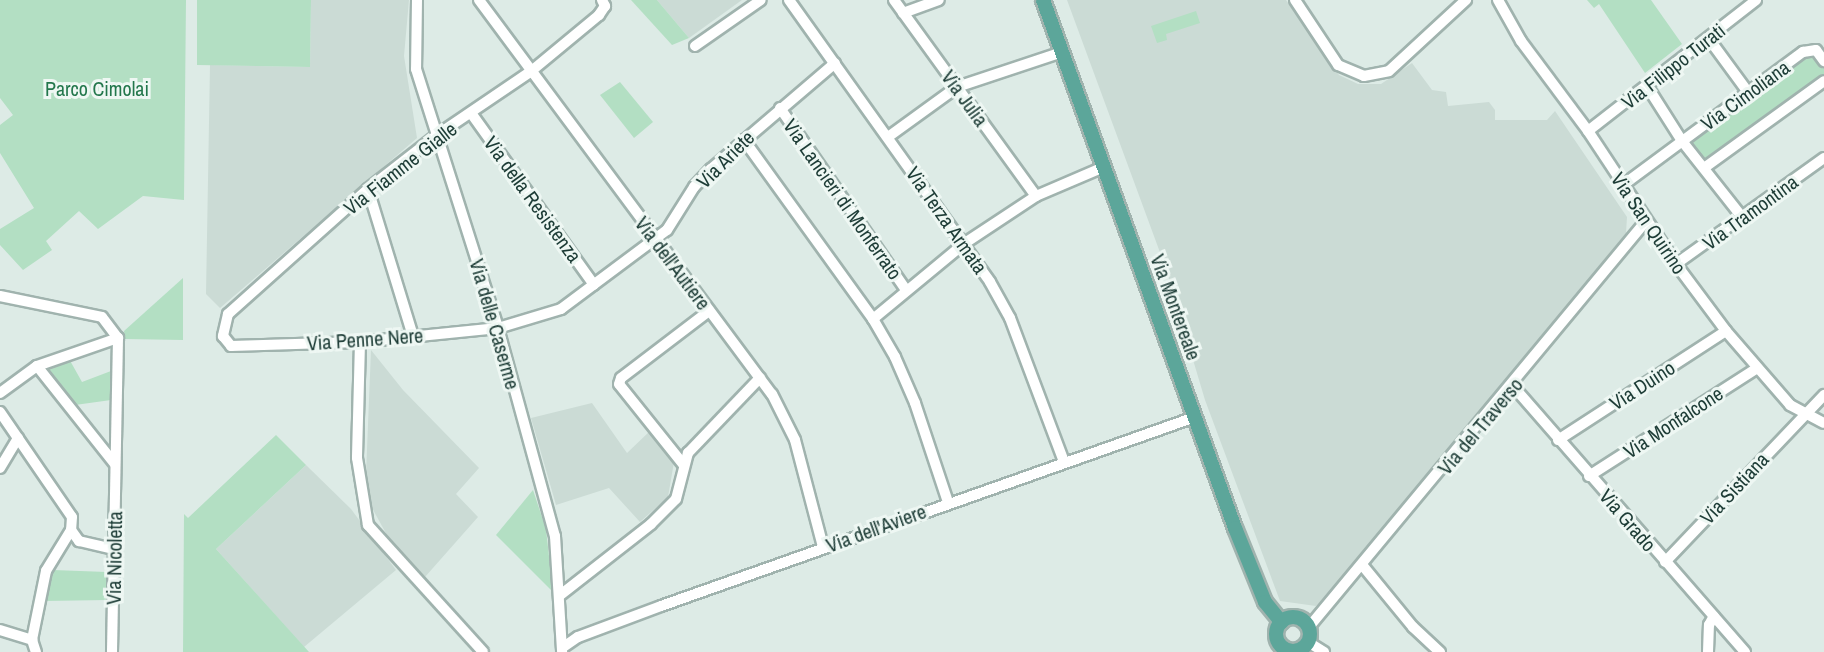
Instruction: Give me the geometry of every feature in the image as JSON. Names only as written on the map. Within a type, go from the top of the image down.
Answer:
[{"type":"main road","name":"Via Montereale","points":[[1043,0],[1265,602],[1281,622]]},
{"type":"main road","points":[[1296,617],[1309,627],[1308,642],[1294,651],[1279,643],[1277,632],[1281,622],[1296,617]]},
{"type":"street","name":"Via delle Caserme","points":[[417,0],[416,69],[498,328],[555,536],[562,650]]},
{"type":"street","name":"Via dell'Autiere","points":[[479,0],[655,241],[760,378],[795,440],[823,547]]},
{"type":"street","points":[[695,46],[761,0]]},
{"type":"street","name":"Via Terza Armata","points":[[789,0],[965,243],[1010,318],[1064,462]]},
{"type":"street","name":"Via Julia","points":[[894,0],[1036,196]]},
{"type":"street","points":[[903,13],[939,0]]},
{"type":"street","points":[[1295,0],[1338,65],[1364,76],[1389,71],[1466,0]]},
{"type":"street","name":"Via San Quirino","points":[[1498,0],[1521,41],[1588,131],[1676,264],[1726,331],[1757,368],[1804,415],[1824,423]]},
{"type":"street","name":"Via Filippo Turati","points":[[1588,131],[1709,39],[1756,0]]},
{"type":"street","name":"Via Fiamme Gialle","points":[[231,346],[223,336],[228,314],[368,189],[437,135],[530,72],[603,3]]},
{"type":"street","points":[[1709,39],[1748,92]]},
{"type":"street","name":"Via Cimoliana","points":[[1623,185],[1809,49],[1824,61]]},
{"type":"street","points":[[888,137],[957,87],[1062,52]]},
{"type":"street","name":"Via Ariete","points":[[498,328],[561,309],[655,241],[680,214],[694,187],[780,108],[835,63]]},
{"type":"street","points":[[1704,168],[1824,81]]},
{"type":"street","name":"Via Cimoliana","points":[[1647,86],[1682,141]]},
{"type":"street","name":"Via Lancieri di Monferrato","points":[[780,108],[906,290]]},
{"type":"street","name":"Via della Resistenza","points":[[471,113],[594,285]]},
{"type":"street","points":[[744,140],[873,319],[915,403],[948,502]]},
{"type":"street","points":[[1682,141],[1742,217]]},
{"type":"street","name":"Via Tramontina","points":[[1676,264],[1824,159]]},
{"type":"street","points":[[873,319],[965,243],[1036,196],[1104,167]]},
{"type":"street","points":[[368,189],[412,336]]},
{"type":"street","name":"Via del Traverso","points":[[1309,627],[1363,566],[1513,386],[1646,220]]},
{"type":"street","points":[[0,296],[102,317],[118,338],[37,366],[0,393]]},
{"type":"street","points":[[683,464],[619,384],[621,378],[709,311]]},
{"type":"street","name":"Via Penne Nere","points":[[231,346],[360,342],[498,328]]},
{"type":"street","name":"Via Duino","points":[[1558,440],[1726,331]]},
{"type":"street","name":"Via Nicoletta","points":[[112,652],[118,338]]},
{"type":"street","points":[[360,342],[357,458],[368,525],[483,652]]},
{"type":"street","points":[[37,366],[115,464]]},
{"type":"street","name":"Via Monfalcone","points":[[1589,476],[1757,368]]},
{"type":"street","points":[[559,596],[651,524],[676,499],[683,464],[688,453],[760,378]]},
{"type":"street","name":"Via Grado","points":[[1513,386],[1589,476],[1745,652]]},
{"type":"street","name":"Via Sistiana","points":[[1665,562],[1824,395]]},
{"type":"street","points":[[0,412],[72,517],[71,530],[46,571],[32,640],[36,652]]},
{"type":"street","name":"Via dell'Aviere","points":[[562,650],[578,637],[948,502],[1195,417]]},
{"type":"street","points":[[0,468],[18,438]]},
{"type":"street","points":[[71,530],[79,541],[115,549]]},
{"type":"street","points":[[1363,566],[1413,627],[1440,652]]},
{"type":"street","points":[[1708,652],[1709,625],[1714,616]]},
{"type":"street","points":[[0,630],[32,640]]},
{"type":"street","points":[[1308,642],[1324,652]]},
{"type":"shaded area","points":[[311,0],[409,0],[404,56],[417,138],[220,308],[206,294],[210,65],[310,67]]},
{"type":"shaded area","points":[[657,0],[742,0],[689,38]]},
{"type":"shaded area","points":[[1067,0],[1286,0],[1339,75],[1358,84],[1381,84],[1412,63],[1432,90],[1446,92],[1448,106],[1489,102],[1495,110],[1495,120],[1547,120],[1555,111],[1627,217],[1626,233],[1360,559],[1316,606],[1280,601],[1205,400],[1165,266]]},
{"type":"shaded area","points":[[371,350],[403,390],[479,468],[456,494],[478,517],[425,577],[388,537],[371,506],[366,474]]},
{"type":"shaded area","points":[[592,403],[627,453],[651,430],[674,462],[668,497],[640,522],[609,488],[556,505],[531,418]]},
{"type":"shaded area","points":[[306,465],[351,509],[396,570],[304,647],[216,549]]},
{"type":"green space","name":"Parco Cimolai","points":[[0,0],[186,0],[184,200],[143,196],[98,229],[79,211],[46,241],[52,250],[23,270],[0,245],[0,229],[34,208],[0,153],[0,125],[13,115],[0,98]]},
{"type":"green space","points":[[197,0],[311,0],[310,67],[197,65]]},
{"type":"green space","points":[[631,0],[657,0],[689,38],[672,45]]},
{"type":"green space","points":[[1587,0],[1651,0],[1682,44],[1645,73],[1599,4],[1594,8]]},
{"type":"green space","points":[[1196,11],[1200,23],[1166,34],[1167,40],[1157,43],[1151,26]]},
{"type":"green space","points":[[1809,49],[1824,61],[1824,81],[1704,168],[1682,141]]},
{"type":"green space","points":[[620,82],[653,122],[634,138],[600,95]]},
{"type":"green space","points":[[183,278],[183,340],[125,339],[124,331]]},
{"type":"green space","points":[[68,357],[82,382],[111,371],[111,400],[75,405],[46,367]]},
{"type":"green space","points":[[276,435],[306,465],[216,549],[309,652],[183,652],[184,514],[188,518]]},
{"type":"green space","points":[[533,490],[546,529],[553,592],[496,535]]},
{"type":"green space","points":[[53,570],[107,572],[107,600],[44,601]]}]
